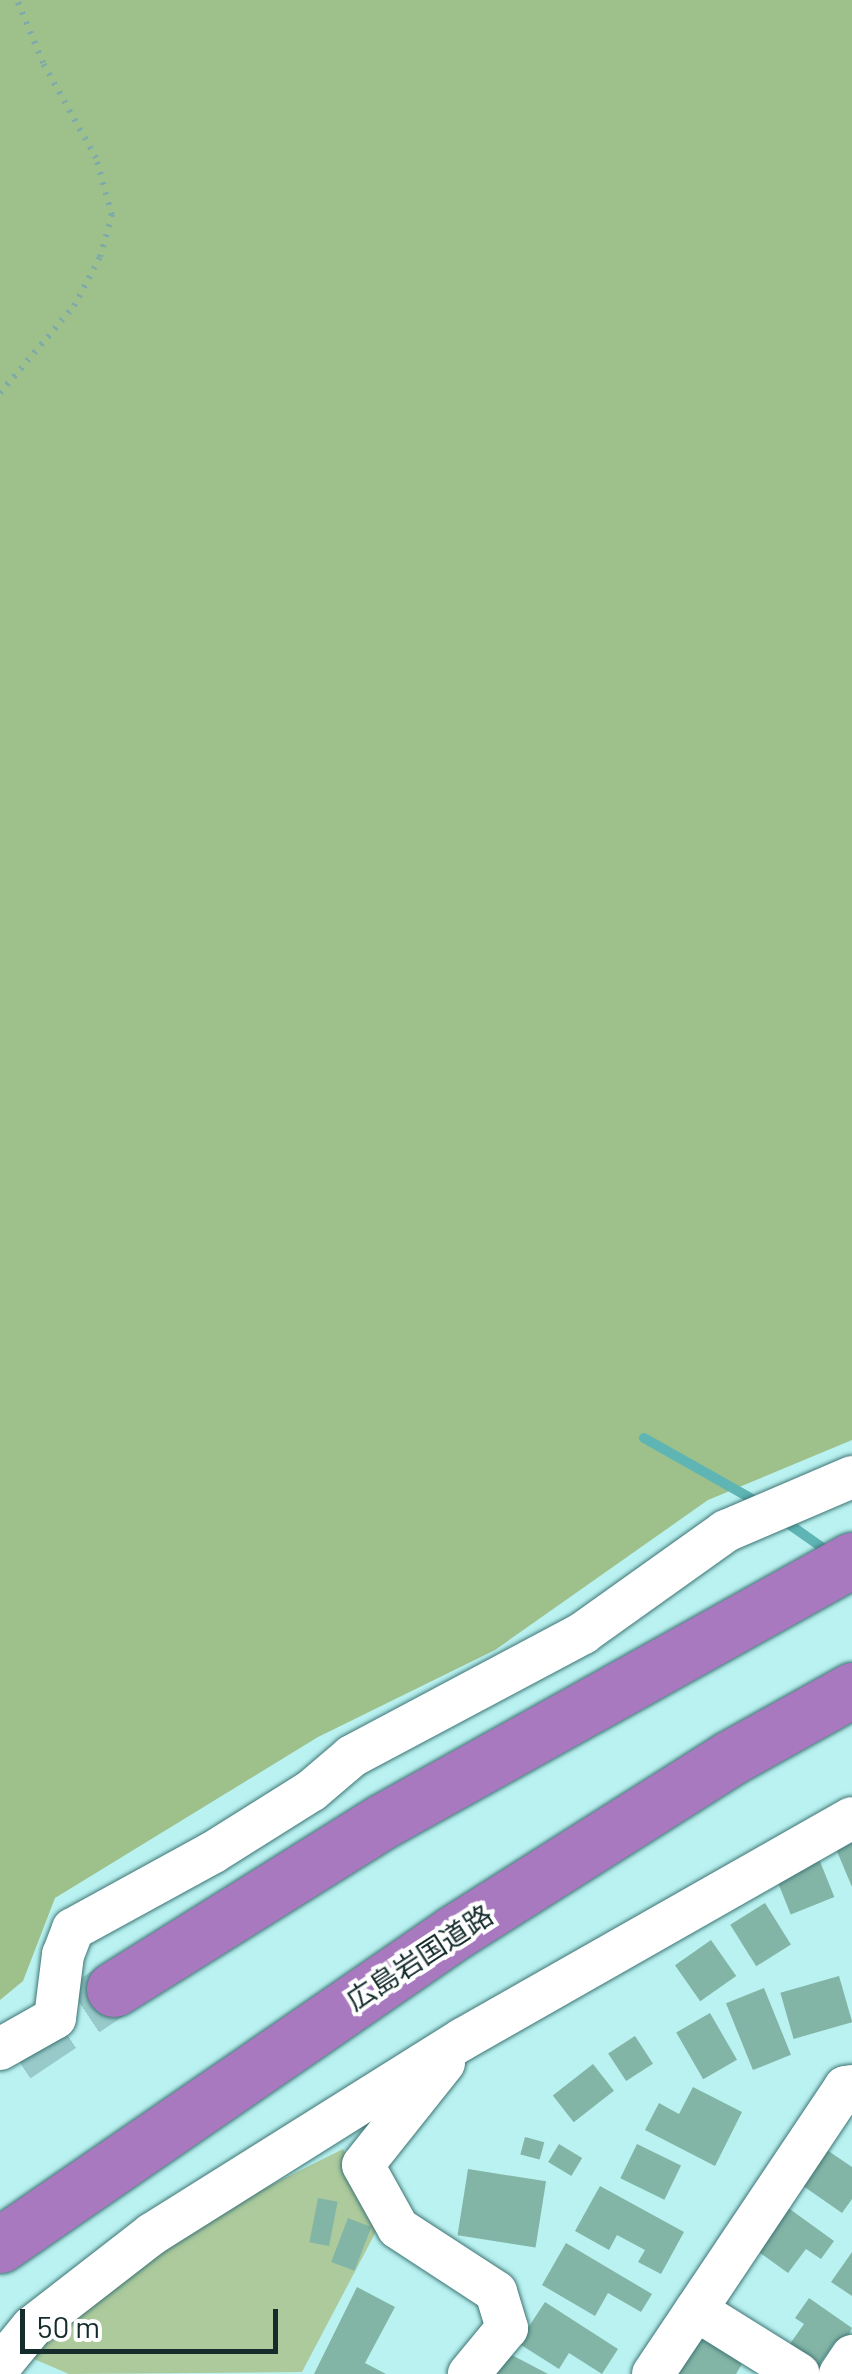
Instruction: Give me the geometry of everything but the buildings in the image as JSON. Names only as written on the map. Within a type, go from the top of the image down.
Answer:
[{"type":"highway","points":[[114,1989],[383,1821],[852,1560]]},
{"type":"highway","name":"広島岩国道路","points":[[0,2244],[455,1932],[730,1758],[852,1690]]},
{"type":"street","points":[[0,2049],[55,2018],[63,1955],[73,1929],[212,1853],[311,1790],[352,1756],[583,1633],[726,1531],[852,1477]]},
{"type":"street","points":[[0,2366],[32,2327],[152,2234],[464,2039],[852,1818]]},
{"type":"street","points":[[464,2039],[364,2165],[398,2228],[496,2292],[507,2328],[470,2374]]},
{"type":"street","points":[[653,2374],[845,2088],[852,2086]]},
{"type":"street","points":[[696,2310],[799,2374]]},
{"type":"street","points":[[840,2374],[852,2356]]},
{"type":"path","points":[[0,392],[74,306],[100,257],[112,214],[96,158],[43,63],[17,0]]},
{"type":"green space","points":[[0,0],[852,0],[852,1440],[708,1500],[495,1650],[318,1737],[55,1898],[23,1981],[0,2000]]},
{"type":"green space","points":[[343,2149],[381,2222],[302,2372],[69,2374],[27,2356],[157,2242]]},
{"type":"waterway","points":[[644,1438],[761,1504]]},
{"type":"waterway","points":[[783,1520],[830,1553]]},
{"type":"tunnel","points":[[15,2055],[114,1989]]}]
